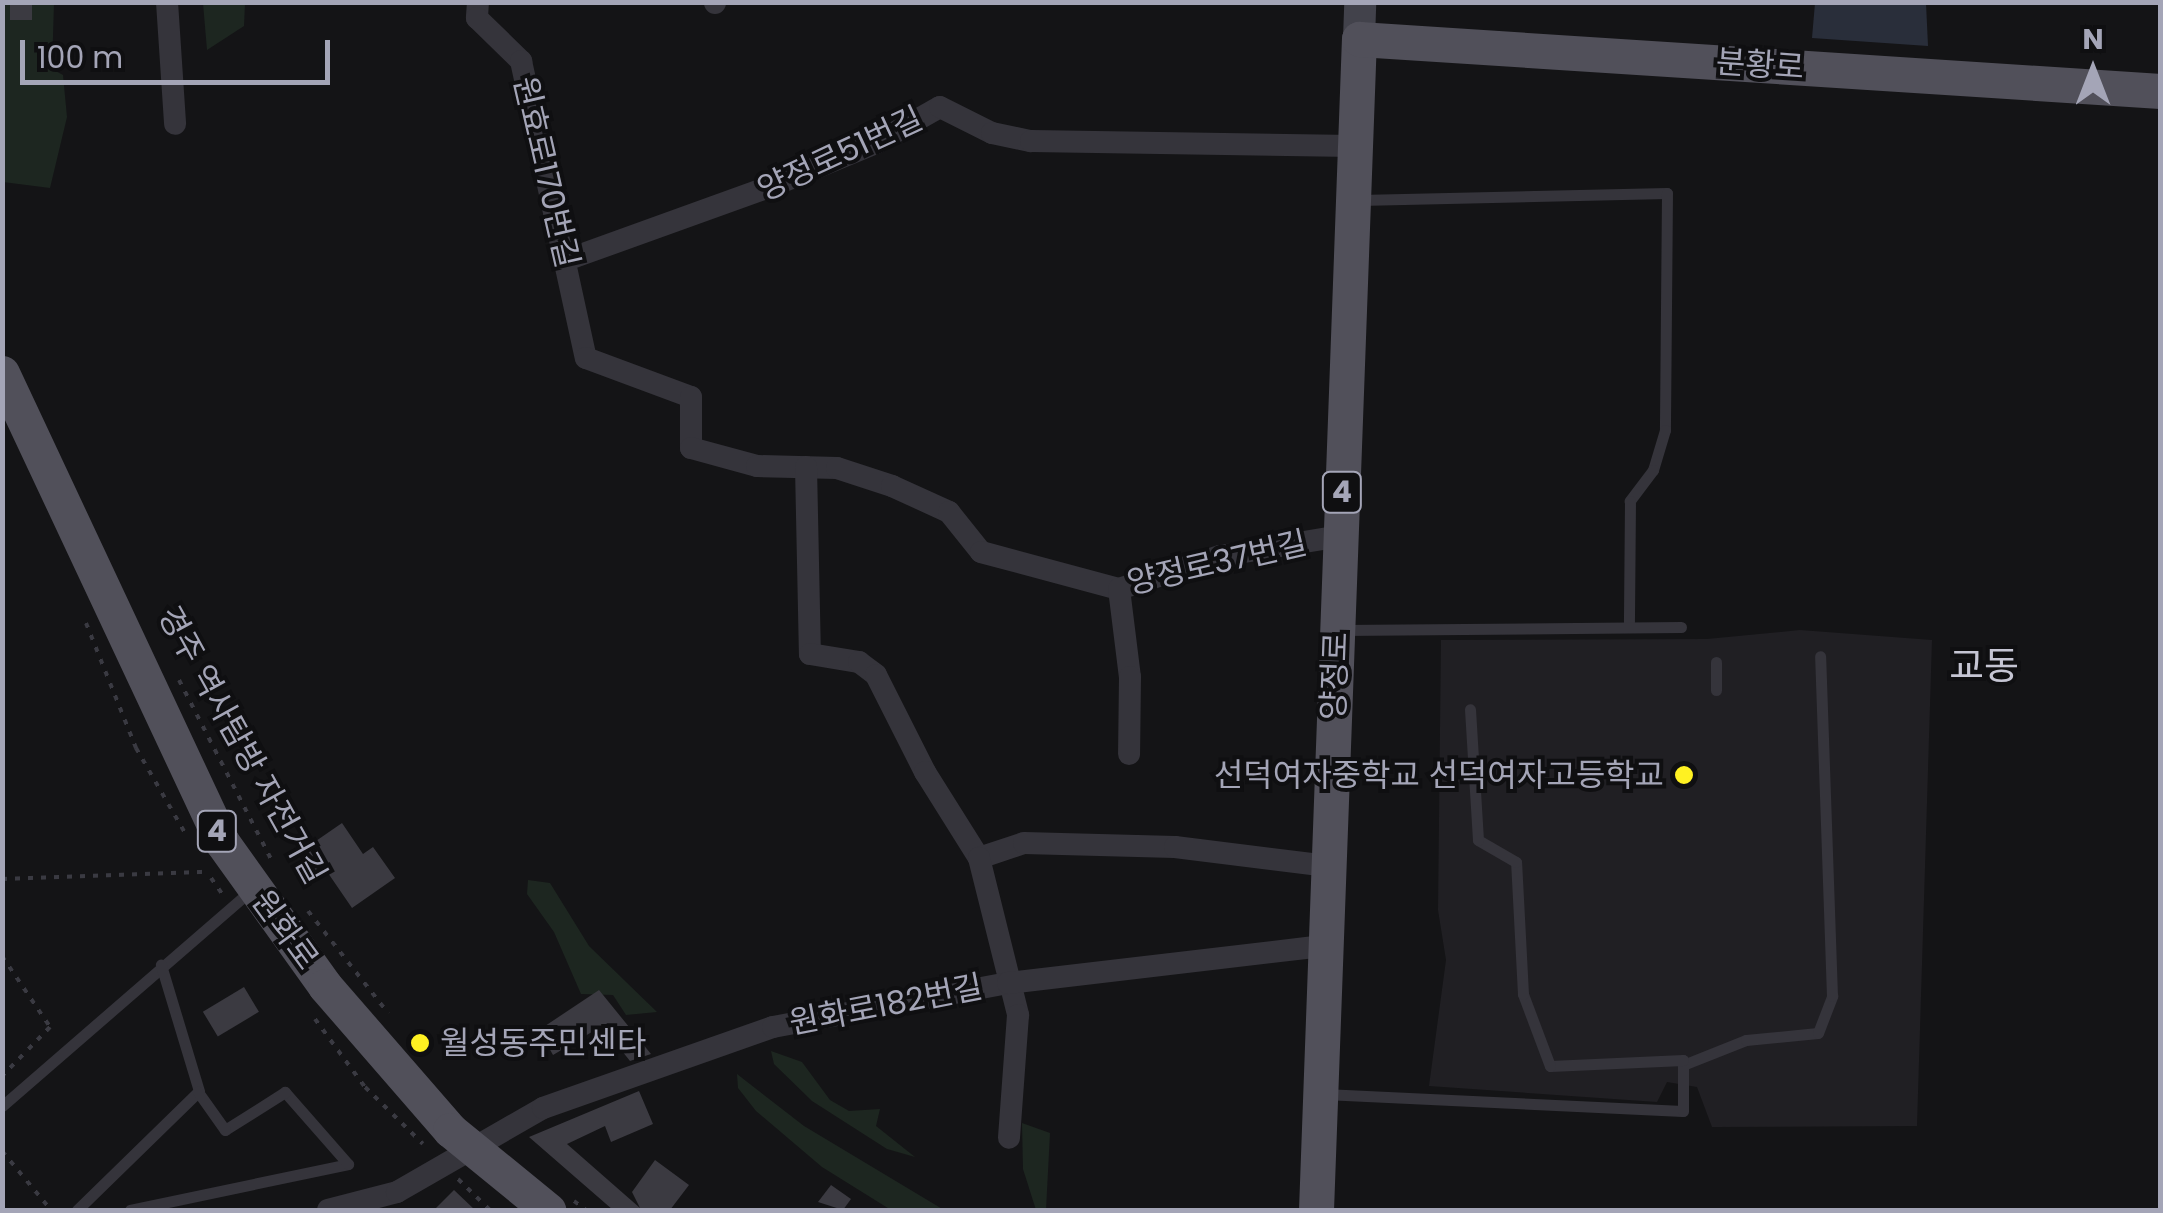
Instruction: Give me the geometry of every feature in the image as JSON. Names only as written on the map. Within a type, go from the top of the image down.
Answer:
[{"type":"main road","name":"분황로","points":[[1359,39],[2160,91]]},
{"type":"main road","name":"양정로","points":[[1316,1210],[1350,200],[1359,39]]},
{"type":"main road","name":"원화로","points":[[2,373],[124,643],[222,842],[266,880],[325,986],[472,1153],[560,1204]]},
{"type":"street","points":[[167,2],[175,124]]},
{"type":"street","name":"원효로170번길","points":[[478,2],[478,18],[521,61],[569,259],[586,358]]},
{"type":"street","name":"양정로","points":[[1359,39],[1360,2]]},
{"type":"street","name":"양정로51번길","points":[[569,259],[772,186],[876,143],[940,107],[992,133],[1031,142],[1353,146]]},
{"type":"street","name":"양정로37번길","points":[[586,358],[690,397],[690,448],[722,460],[837,468],[949,512],[981,552],[1119,589],[1220,556],[1341,536]]},
{"type":"street","points":[[806,468],[810,654],[859,662],[876,674],[925,772],[979,858],[1018,1015],[1009,1138]]},
{"type":"street","points":[[1119,589],[1130,677],[1130,754]]},
{"type":"street","points":[[979,858],[1024,843],[1175,846],[1328,866]]},
{"type":"street","name":"원화로182번길","points":[[328,1210],[397,1192],[472,1153],[543,1108],[773,1027],[1008,982],[1325,946]]},
{"type":"lane","points":[[1350,200],[1668,193],[1665,430],[1652,470],[1630,500],[1629,627]]},
{"type":"lane","points":[[1337,630],[1681,626]]},
{"type":"lane","points":[[1683,1066],[1746,1040],[1818,1032],[1832,996],[1820,656]]},
{"type":"lane","points":[[1716,662],[1716,690]]},
{"type":"lane","points":[[1320,1094],[1683,1111],[1683,1060],[1550,1066],[1523,994],[1516,862],[1478,840],[1470,709]]},
{"type":"lane","points":[[2,1106],[160,965],[266,880]]},
{"type":"lane","points":[[130,1210],[348,1164],[285,1092],[225,1130],[198,1092],[160,965]]},
{"type":"lane","points":[[78,1210],[198,1092]]},
{"type":"path","name":"경주 역사탐방 자전거길","points":[[171,664],[266,880]]},
{"type":"path","points":[[2,879],[208,872]]},
{"type":"path","name":"경주 역사탐방 자전거길","points":[[302,903],[396,1023]]},
{"type":"path","points":[[2,956],[50,1028],[2,1076]]},
{"type":"path","points":[[2,1151],[51,1210]]},
{"type":"path","points":[[560,1204],[586,1210]]},
{"type":"shaded area","points":[[3,3],[54,3],[52,69],[63,75],[67,117],[50,188],[3,182]]},
{"type":"shaded area","points":[[203,3],[245,3],[244,26],[207,50]]},
{"type":"shaded area","name":"선덕여자중학교 선덕여자고등학교","points":[[1800,630],[1932,640],[1917,1126],[1712,1127],[1697,1087],[1667,1082],[1657,1102],[1429,1086],[1446,960],[1438,910],[1441,640],[1707,639]]},
{"type":"shaded area","points":[[528,880],[550,883],[589,946],[657,1012],[626,1015],[613,995],[581,994],[554,932],[527,894]]},
{"type":"shaded area","points":[[771,1051],[802,1062],[830,1100],[849,1111],[880,1109],[876,1126],[915,1157],[887,1149],[812,1101],[774,1064]]},
{"type":"shaded area","points":[[737,1074],[804,1126],[944,1210],[891,1210],[822,1167],[756,1111],[738,1088]]},
{"type":"shaded area","points":[[1022,1123],[1050,1133],[1046,1210],[1036,1210],[1023,1169]]},
{"type":"water","points":[[1815,3],[1926,3],[1928,46],[1812,38]]},
{"type":"building","points":[[10,2],[32,2],[32,20],[10,20]]},
{"type":"building","points":[[342,823],[363,854],[373,847],[395,878],[352,908],[328,873],[319,880],[300,852]]},
{"type":"building","points":[[244,987],[259,1012],[218,1037],[203,1012]]},
{"type":"building","points":[[599,990],[651,1054],[630,1061],[602,1026],[553,1055],[539,1030]]},
{"type":"building","points":[[639,1091],[653,1124],[611,1142],[605,1126],[567,1144],[640,1208],[632,1192],[655,1160],[689,1185],[670,1210],[613,1210],[529,1137]]},
{"type":"building","points":[[831,1185],[851,1199],[843,1210],[818,1202]]},
{"type":"building","points":[[454,1190],[475,1210],[434,1210]]},
{"type":"place","name":"선덕여자중학교 선덕여자고등학교","points":[[1684,775]]},
{"type":"place","name":"월성동주민센타","points":[[420,1043]]},
{"type":"district","name":"교동","points":[[1984,666]]}]
